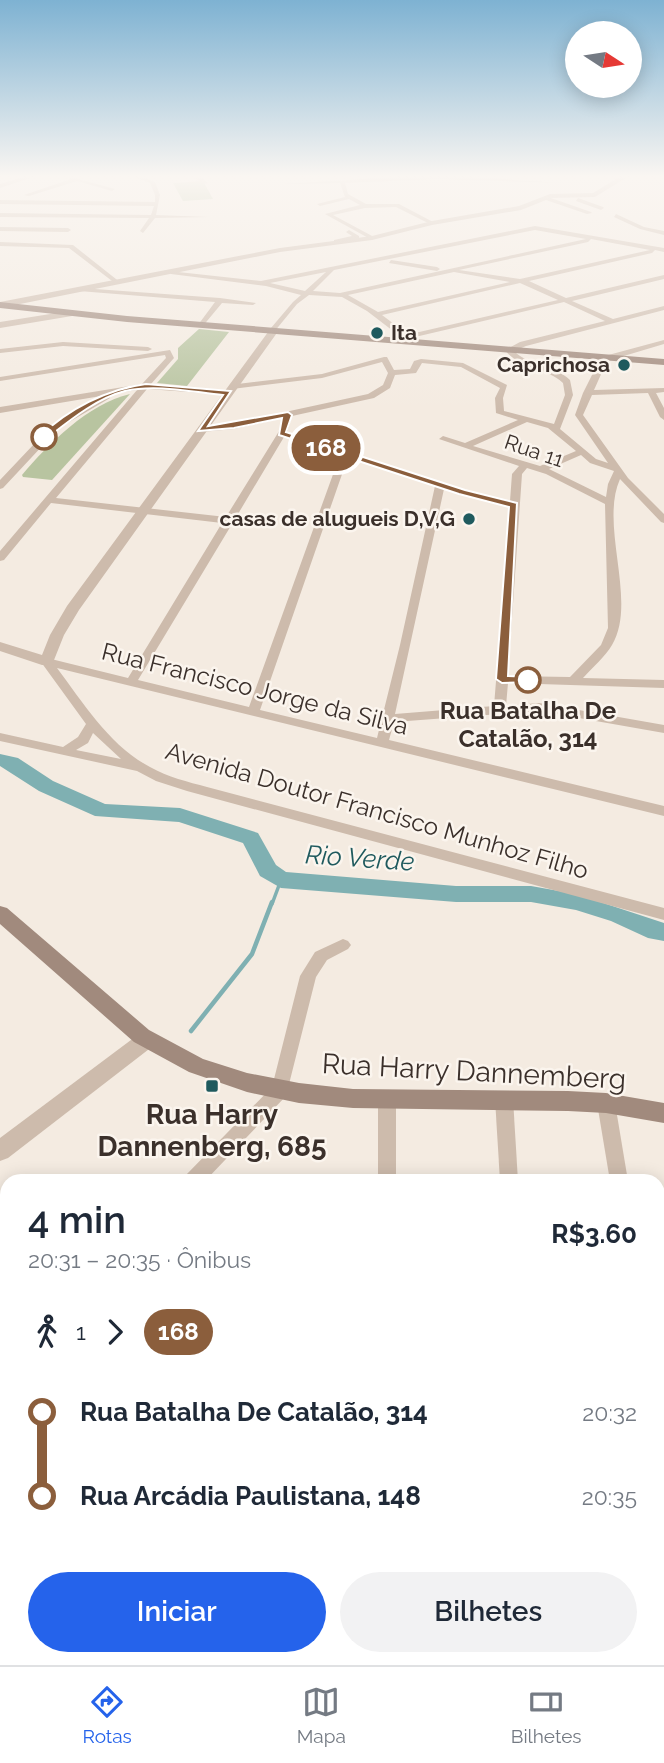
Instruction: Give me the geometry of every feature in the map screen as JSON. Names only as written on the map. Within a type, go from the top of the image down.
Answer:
[{"type":"main road","points":[[0,305],[54,315],[69,314],[664,362]]},
{"type":"main road","name":"Rua Harry Dannemberg","points":[[0,913],[146,1040],[166,1052],[220,1074],[281,1091],[387,1099],[504,1098],[606,1103],[664,1113]]},
{"type":"street","points":[[83,254],[118,284]]},
{"type":"street","points":[[0,305],[265,254]]},
{"type":"street","points":[[260,283],[414,254]]},
{"type":"street","points":[[171,272],[260,283],[304,296],[339,295],[523,254]]},
{"type":"street","points":[[377,314],[642,254]]},
{"type":"street","points":[[383,260],[522,281],[612,321]]},
{"type":"street","points":[[47,662],[50,649],[64,624],[142,510],[274,330],[332,268]]},
{"type":"street","points":[[339,295],[377,314],[400,332],[415,335],[664,277]]},
{"type":"street","points":[[81,290],[241,307]]},
{"type":"street","points":[[11,307],[22,300]]},
{"type":"street","points":[[218,303],[253,303]]},
{"type":"street","points":[[202,325],[218,303]]},
{"type":"street","points":[[556,429],[569,395],[566,382],[551,369],[511,355],[510,349],[664,308]]},
{"type":"street","points":[[0,325],[54,315]]},
{"type":"street","points":[[664,342],[607,358],[600,363],[579,417],[617,470],[664,520]]},
{"type":"street","points":[[0,351],[78,344],[167,352]]},
{"type":"street","points":[[0,379],[167,352]]},
{"type":"street","points":[[0,558],[169,362],[170,355],[167,352]]},
{"type":"street","points":[[0,410],[146,386],[230,390],[322,376],[384,359],[392,373]]},
{"type":"street","points":[[392,373],[413,371],[417,363],[424,361],[463,365],[504,387],[499,398],[500,413],[556,429],[581,452],[600,464],[617,470]]},
{"type":"street","points":[[201,429],[234,426],[376,394],[387,386],[392,373]]},
{"type":"street","points":[[0,486],[56,426],[121,389]]},
{"type":"street","points":[[651,390],[664,417]]},
{"type":"street","points":[[587,394],[664,390]]},
{"type":"street","points":[[131,682],[231,521],[282,433],[288,415]]},
{"type":"street","points":[[465,446],[525,420]]},
{"type":"street","points":[[282,433],[440,485],[514,505]]},
{"type":"street","name":"Rua 11","points":[[443,439],[542,469],[611,503]]},
{"type":"street","points":[[542,469],[581,452]]},
{"type":"street","points":[[253,712],[345,455]]},
{"type":"street","points":[[500,708],[517,474],[525,464]]},
{"type":"street","points":[[573,681],[606,646],[614,628],[611,503],[617,470]]},
{"type":"street","points":[[382,743],[440,485]]},
{"type":"street","points":[[49,500],[231,521]]},
{"type":"street","name":"Rua Francisco Jorge da Silva","points":[[0,646],[47,662],[664,811]]},
{"type":"street","name":"Avenida Doutor Francisco Munhoz Filho","points":[[47,662],[92,726],[139,767],[183,784],[249,803],[664,914]]},
{"type":"street","points":[[502,679],[664,684]]},
{"type":"street","points":[[538,680],[539,707]]},
{"type":"street","points":[[388,718],[539,707],[664,729]]},
{"type":"street","points":[[65,751],[83,740],[92,726]]},
{"type":"street","points":[[0,737],[139,767]]},
{"type":"street","points":[[200,1174],[281,1091],[308,976],[321,956],[343,945]]},
{"type":"street","points":[[0,1151],[146,1040]]},
{"type":"street","points":[[504,1098],[509,1174]]},
{"type":"street","points":[[387,1099],[387,1174]]},
{"type":"street","points":[[606,1103],[618,1174]]},
{"type":"green space","points":[[199,329],[229,332],[187,386],[157,383],[178,359],[178,348]]},
{"type":"green space","points":[[130,394],[52,480],[23,477],[32,463],[57,438],[84,416],[114,399]]},
{"type":"waterway","name":"Rio Verde","points":[[0,760],[11,763],[46,786],[102,811],[180,815],[251,838],[268,870],[281,880],[456,894],[531,894],[576,902],[619,915],[656,932],[664,932]]},
{"type":"waterway","points":[[272,904],[281,880]]},
{"type":"waterway","points":[[191,1031],[252,954],[272,902]]},
{"type":"bus line","name":"168","points":[[44,437],[78,411],[121,389],[146,386],[228,393],[201,429],[234,426],[288,415],[282,433],[462,492],[514,505],[502,679],[528,680]]},
{"type":"place","name":"Ita","points":[[377,333]]},
{"type":"place","name":"Caprichosa","points":[[624,365]]},
{"type":"place","name":"casas de alugueis D,V,G","points":[[469,519]]},
{"type":"place","name":"Rua Batalha De Catalão, 314","points":[[528,680]]},
{"type":"place","name":"Rua Harry Dannenberg, 685","points":[[212,1086]]}]
